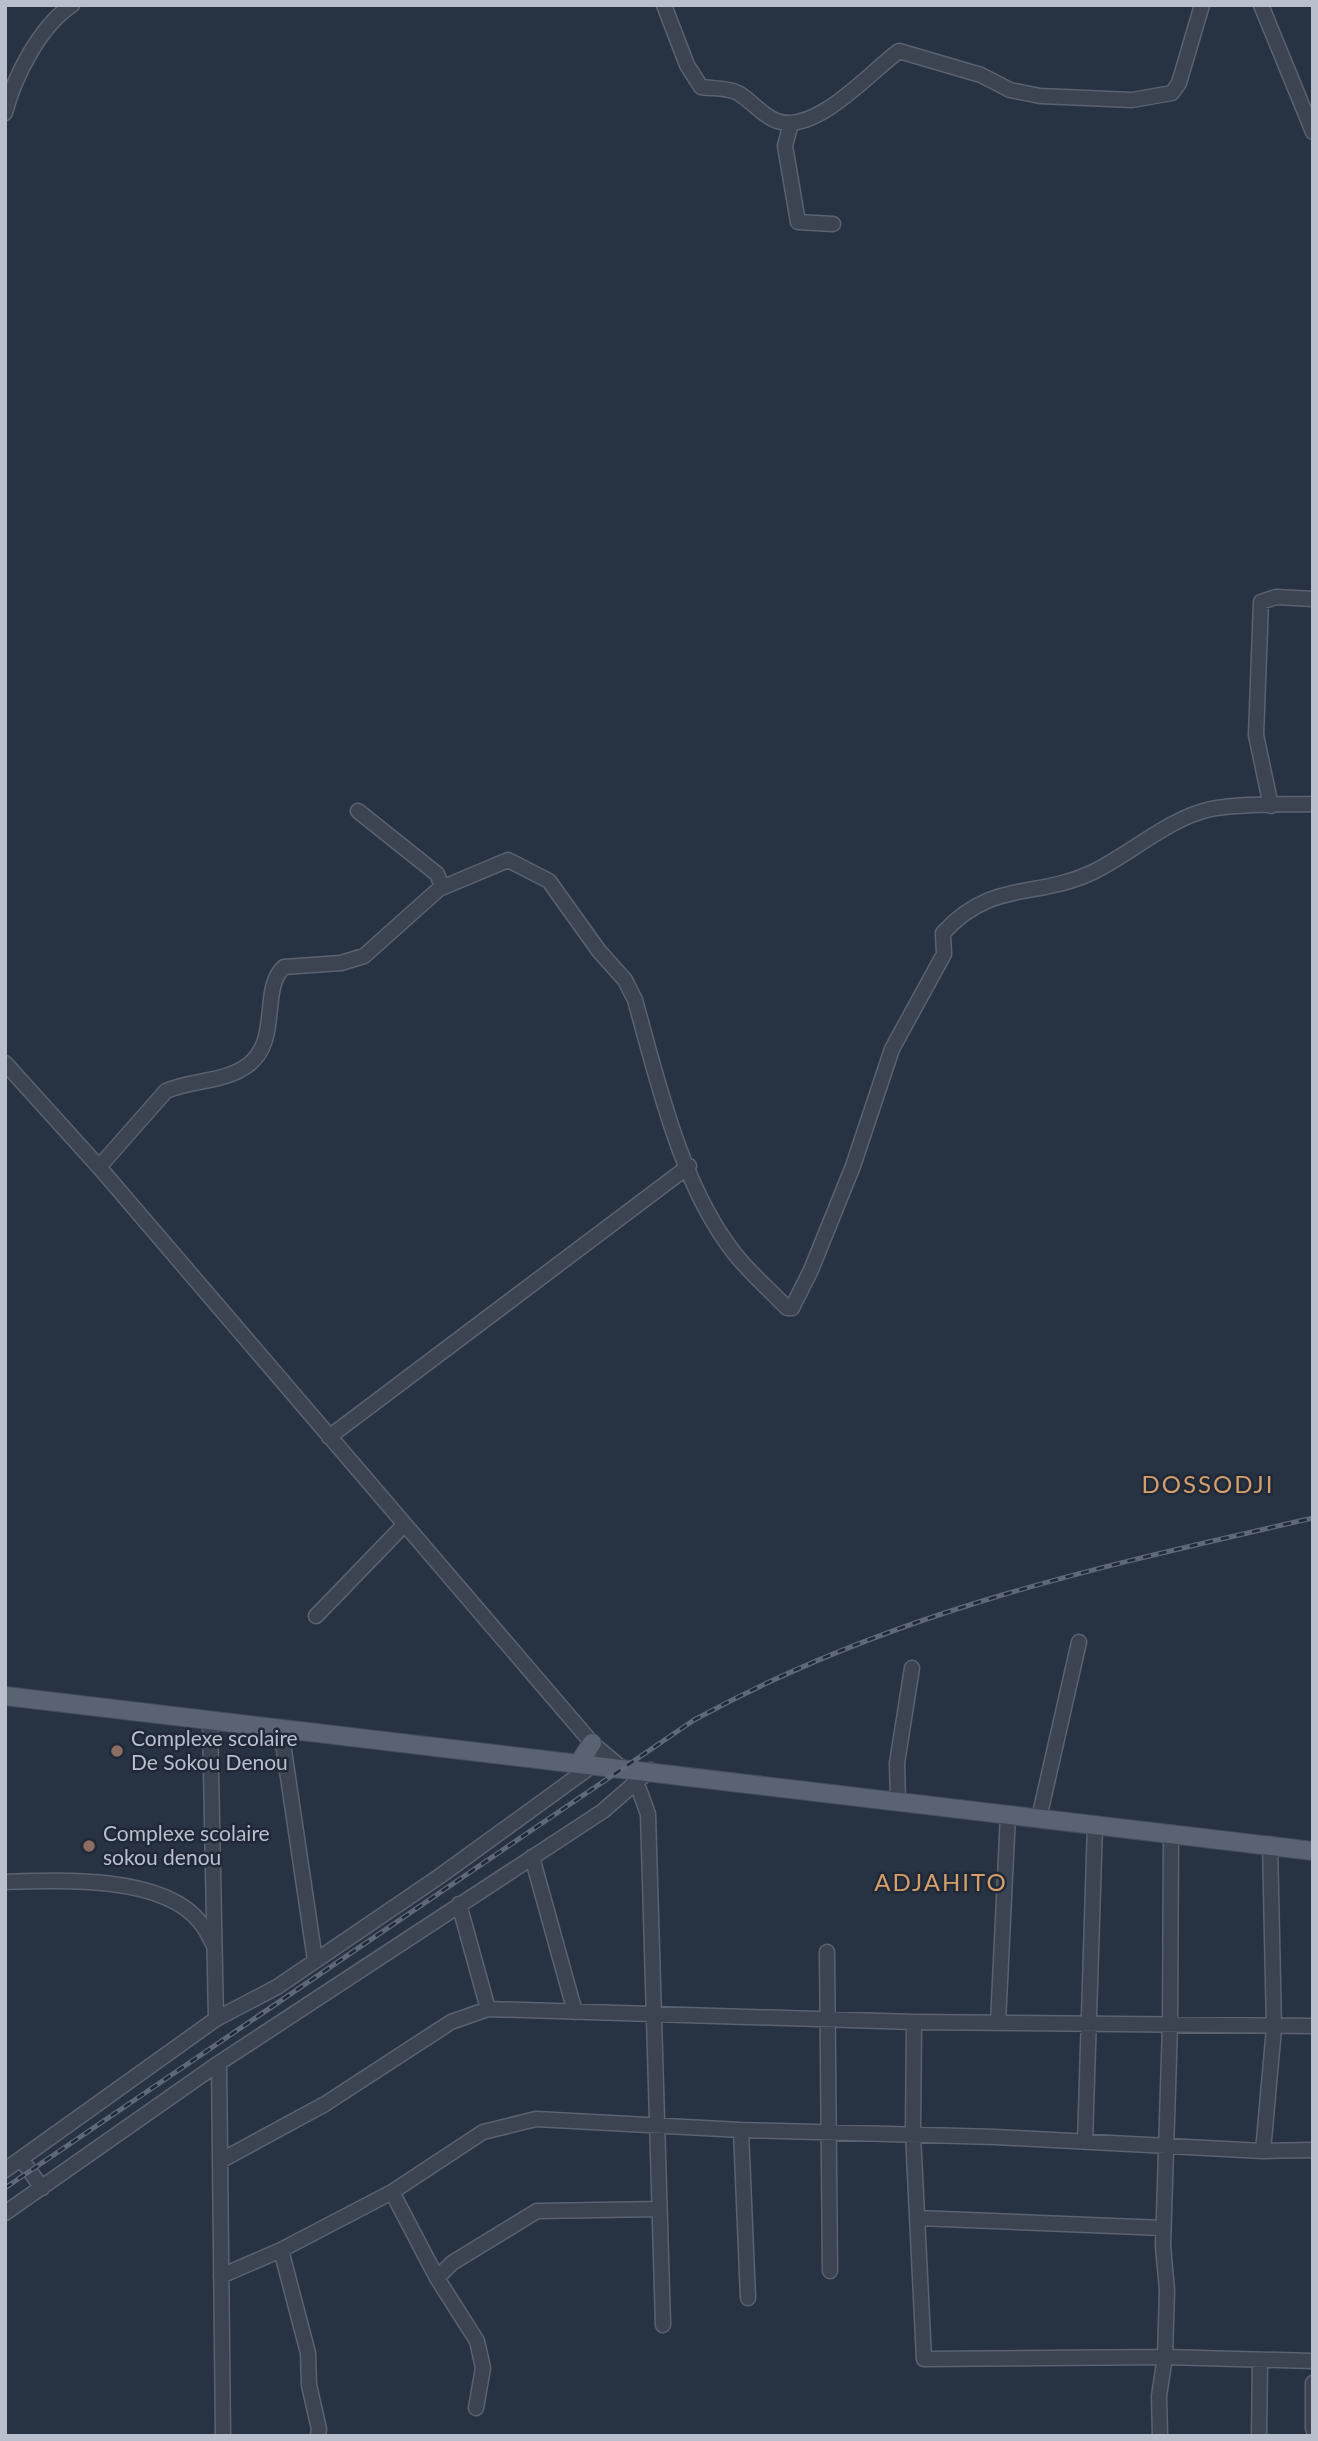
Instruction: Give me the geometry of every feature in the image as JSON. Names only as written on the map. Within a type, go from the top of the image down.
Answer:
[{"type":"main road","points":[[5,1696],[586,1765],[620,1766],[1313,1851]]},
{"type":"main road","points":[[586,1765],[592,1743]]},
{"type":"street","points":[[5,113],[14,82],[27,59],[62,12],[72,5]]},
{"type":"street","points":[[664,5],[687,65],[701,88],[723,88],[740,94],[751,105],[777,121],[791,123],[806,121],[830,107],[871,78],[879,65],[899,51],[971,71],[1010,90],[1040,96],[1132,100],[1172,93],[1179,83],[1202,5]]},
{"type":"street","points":[[1261,5],[1313,132]]},
{"type":"street","points":[[791,123],[785,146],[798,222],[833,225]]},
{"type":"street","points":[[1271,806],[1256,735],[1261,602],[1276,597],[1313,599]]},
{"type":"street","points":[[99,1167],[166,1091],[180,1084],[230,1076],[250,1064],[266,1038],[275,986],[279,971],[284,967],[341,963],[364,956],[439,889],[508,860],[549,881],[599,951],[625,980],[701,1198],[734,1253],[787,1308],[792,1308],[811,1270],[853,1166],[892,1049],[944,954],[943,933],[954,921],[975,904],[1090,874],[1190,816],[1212,809],[1313,804]]},
{"type":"street","points":[[358,811],[438,874],[441,884],[439,889]]},
{"type":"street","points":[[5,1063],[99,1167],[592,1743],[620,1766]]},
{"type":"street","points":[[329,1437],[689,1166]]},
{"type":"street","points":[[316,1616],[404,1525]]},
{"type":"street","points":[[1040,1818],[1079,1642]]},
{"type":"street","points":[[898,1801],[897,1763],[912,1668]]},
{"type":"street","points":[[210,1721],[216,2019]]},
{"type":"street","points":[[281,1730],[315,1960]]},
{"type":"street","points":[[5,2170],[216,2019],[277,1987],[440,1876],[586,1765]]},
{"type":"street","points":[[5,2213],[219,2063],[532,1857],[637,1784],[650,1770]]},
{"type":"street","points":[[637,1784],[648,1814],[663,2325]]},
{"type":"street","points":[[998,2023],[1008,1815]]},
{"type":"street","points":[[1085,2142],[1094,1825]]},
{"type":"street","points":[[1160,2436],[1159,2396],[1165,2357],[1167,2290],[1163,2228],[1170,2025],[1171,1833]]},
{"type":"street","points":[[1263,2151],[1274,2028],[1270,1844]]},
{"type":"street","points":[[532,1857],[575,2012]]},
{"type":"street","points":[[5,1882],[107,1883],[143,1888],[199,1921],[215,1947]]},
{"type":"street","points":[[459,1904],[488,2009]]},
{"type":"street","points":[[827,1952],[830,2271]]},
{"type":"street","points":[[220,2161],[325,2104],[451,2022],[488,2009],[914,2022],[1274,2028],[1313,2026]]},
{"type":"street","points":[[914,2022],[916,2218],[924,2359],[1165,2357],[1313,2361]]},
{"type":"street","points":[[219,2063],[223,2436]]},
{"type":"street","points":[[221,2276],[281,2250],[393,2192],[483,2132],[498,2126],[536,2119],[1263,2151],[1313,2150]]},
{"type":"street","points":[[741,2130],[748,2298]]},
{"type":"street","points":[[22,2160],[42,2188]]},
{"type":"street","points":[[393,2192],[437,2278],[477,2341],[483,2356],[476,2408]]},
{"type":"street","points":[[437,2278],[453,2263],[543,2209],[658,2209]]},
{"type":"street","points":[[916,2218],[1163,2228]]},
{"type":"street","points":[[281,2250],[308,2353],[309,2385],[317,2418],[317,2436]]},
{"type":"street","points":[[1259,2436],[1261,2360]]},
{"type":"street","points":[[1313,2383],[1313,2429]]},
{"type":"railway","points":[[5,2188],[694,1720],[769,1682],[844,1649],[920,1621],[1073,1575],[1313,1518]]},
{"type":"place","name":"Complexe scolaire De Sokou Denou","points":[[117,1751]]},
{"type":"place","name":"Complexe scolaire sokou denou","points":[[89,1846]]},
{"type":"district","name":"DOSSODJI","points":[[1208,1485]]},
{"type":"district","name":"ADJAHITO","points":[[941,1883]]}]
